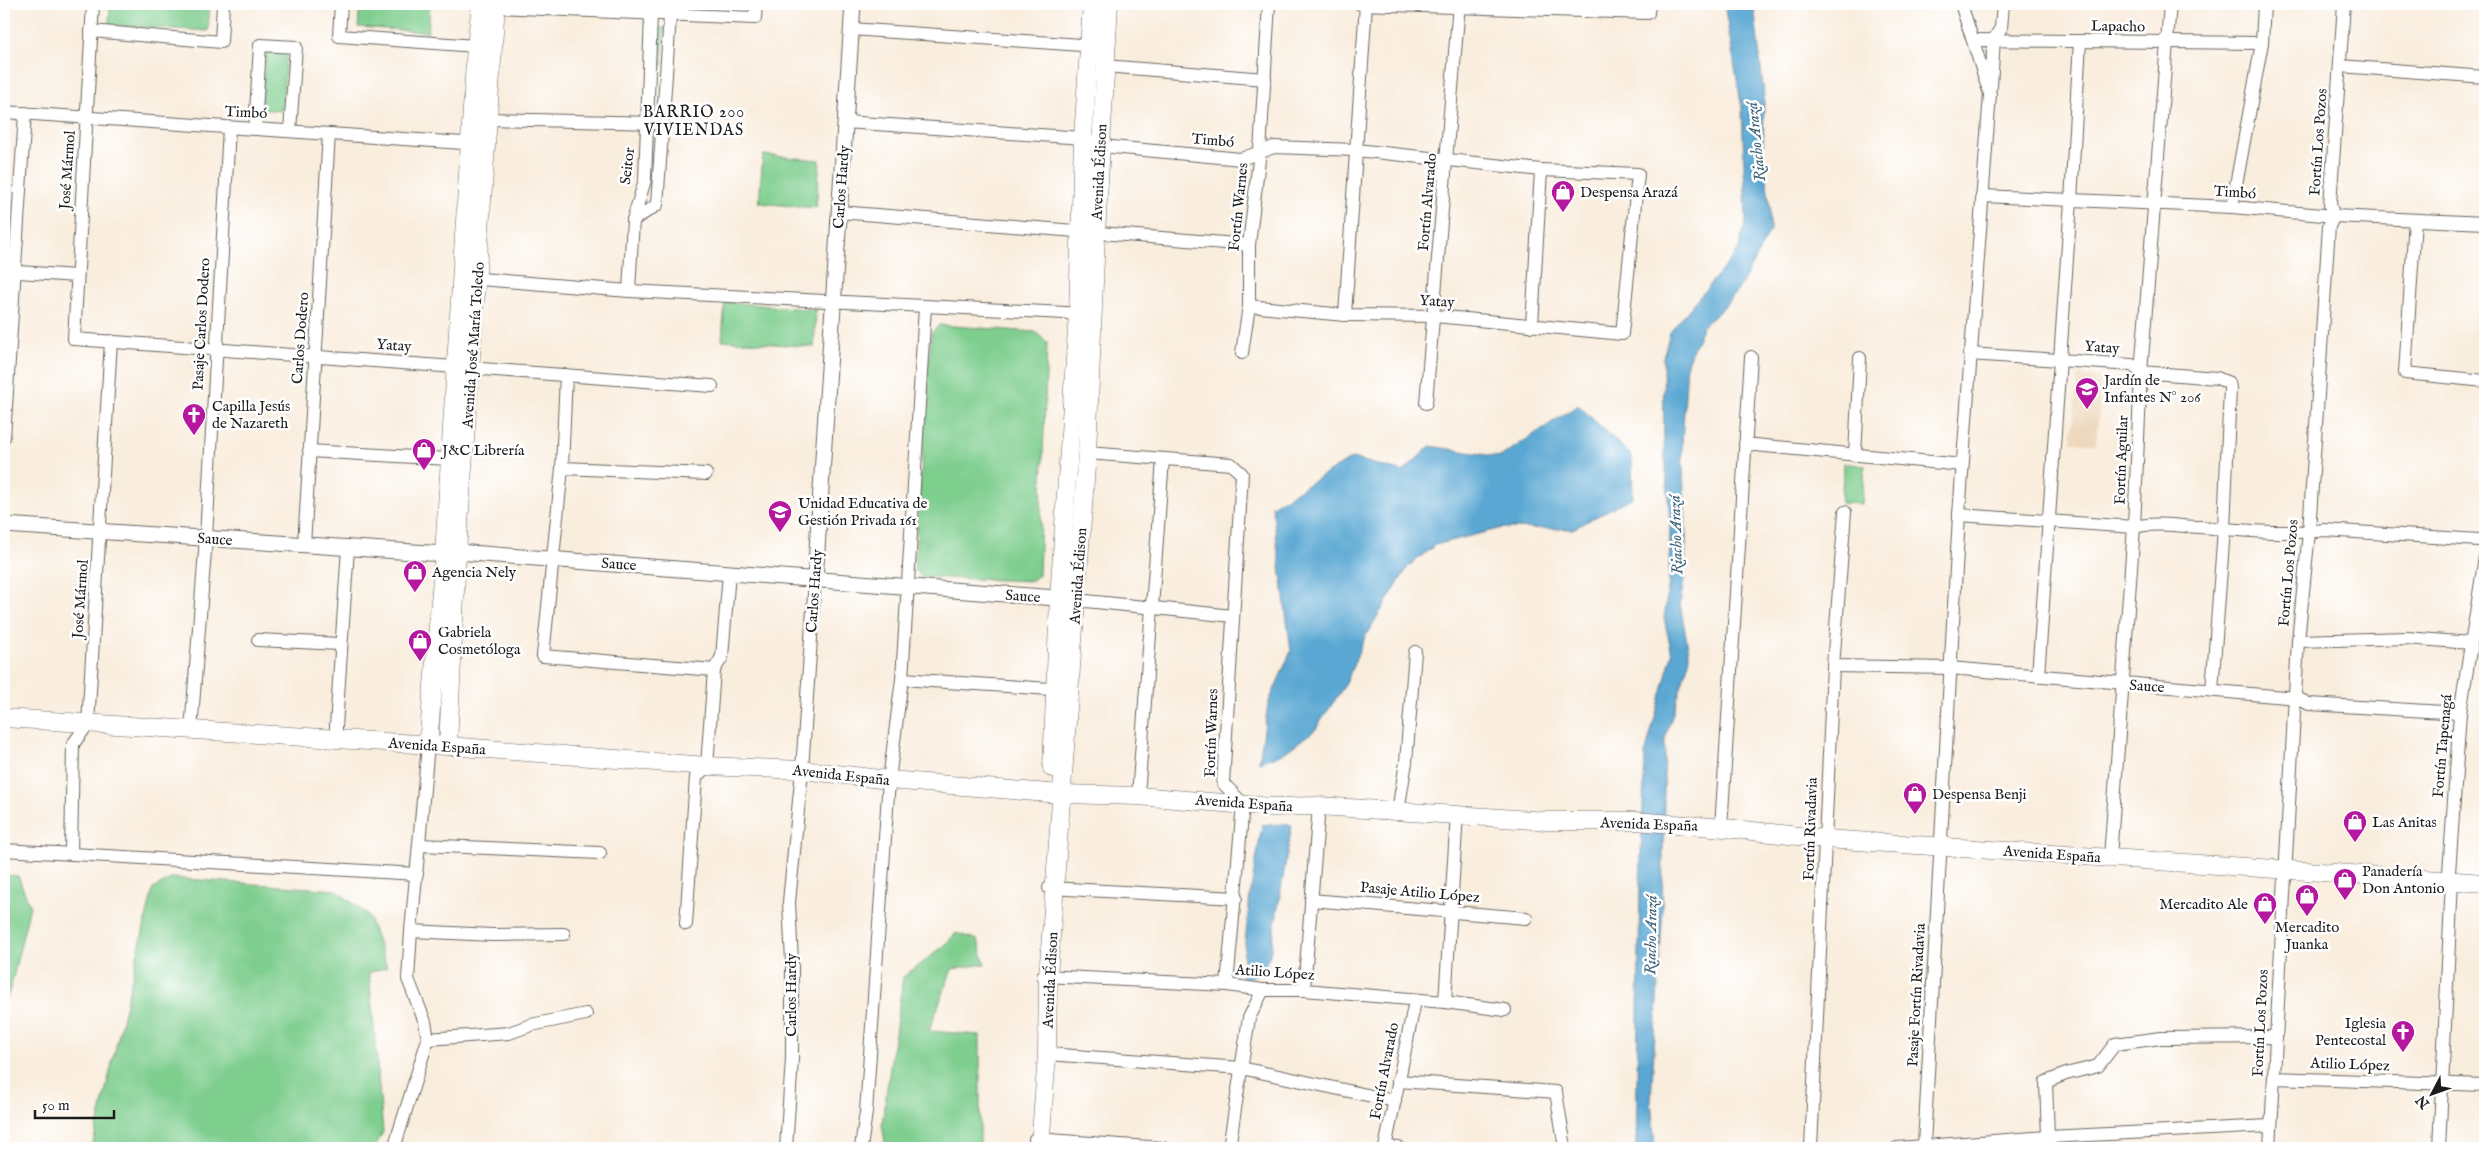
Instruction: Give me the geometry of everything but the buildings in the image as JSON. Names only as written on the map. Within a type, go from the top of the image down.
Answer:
[{"type":"main road","name":"Avenida Édison","points":[[1088,233],[1100,146],[1105,66],[1098,47],[1092,4]]},
{"type":"main road","name":"Avenida Édison","points":[[1067,599],[1087,453],[1086,314],[1088,233],[1083,138],[1098,47],[1109,4]]},
{"type":"main road","name":"Avenida José María Toledo","points":[[428,745],[451,553],[478,144],[476,46],[491,5]]},
{"type":"main road","name":"Avenida José María Toledo","points":[[478,144],[488,118],[491,5]]},
{"type":"main road","name":"Avenida Édison","points":[[1037,1144],[1061,690],[1086,314]]},
{"type":"main road","name":"Avenida José María Toledo","points":[[448,746],[451,553],[449,459],[463,367]]},
{"type":"main road","name":"Avenida España","points":[[4,718],[448,746],[707,766],[802,770],[889,780],[1056,793],[1138,796],[1271,807],[1320,806],[1548,821],[1635,821],[1826,839],[2485,883]]},
{"type":"main road","name":"Avenida Édison","points":[[1037,1144],[1047,1054],[1046,976]]},
{"type":"street","name":"José Mármol","points":[[74,339],[76,276],[93,4]]},
{"type":"street","points":[[91,31],[220,42],[223,4]]},
{"type":"street","points":[[341,4],[338,36],[476,46]]},
{"type":"street","points":[[491,5],[670,16],[755,18],[756,4]]},
{"type":"street","name":"Carlos Hardy","points":[[786,1148],[792,1040],[792,962],[789,902],[802,770],[853,4]]},
{"type":"street","name":"Fortín Warnes","points":[[1242,353],[1249,306],[1249,246],[1260,151],[1269,4]]},
{"type":"street","points":[[1360,4],[1649,8]]},
{"type":"street","points":[[1345,316],[1366,4]]},
{"type":"street","points":[[1962,4],[1990,94]]},
{"type":"street","name":"Pasaje Fortín Rivadavia","points":[[1924,1145],[1969,354],[1994,39],[2001,28],[2003,4]]},
{"type":"street","name":"Fortín Aguilar","points":[[2110,858],[2134,527],[2140,372],[2170,4]]},
{"type":"street","points":[[2232,207],[2262,43],[2264,4]]},
{"type":"street","name":"Fortín Los Pozos","points":[[2270,1148],[2284,869],[2297,698],[2298,641],[2309,532],[2329,226],[2334,216],[2330,206],[2344,4]]},
{"type":"street","name":"Fortín Alvarado","points":[[1426,403],[1459,6]]},
{"type":"street","name":"Seitor","points":[[629,291],[634,220],[645,180],[651,14]]},
{"type":"street","points":[[634,220],[657,205],[670,16]]},
{"type":"street","points":[[851,29],[1098,47]]},
{"type":"street","name":"Lapacho","points":[[1973,40],[2167,44],[2262,43]]},
{"type":"street","points":[[2038,676],[2071,201],[2080,41]]},
{"type":"street","points":[[255,129],[260,44],[296,47],[290,131]]},
{"type":"street","points":[[1105,66],[1265,79]]},
{"type":"street","points":[[2340,66],[2485,77]]},
{"type":"street","name":"Timbó","points":[[4,112],[478,144]]},
{"type":"street","points":[[4,437],[10,271],[25,113]]},
{"type":"street","points":[[488,118],[663,124]]},
{"type":"street","name":"Timbó","points":[[845,122],[1083,138],[1100,146],[1241,159],[1274,147],[1356,150],[1447,162],[1541,170],[1638,174],[1622,334]]},
{"type":"street","name":"Pasaje Carlos Dodero","points":[[191,731],[206,538],[228,128]]},
{"type":"street","name":"Carlos Dodero","points":[[304,545],[329,134]]},
{"type":"street","points":[[1532,326],[1541,170]]},
{"type":"street","name":"Timbó","points":[[1982,196],[2232,207],[2334,216],[2485,223]]},
{"type":"street","points":[[839,212],[1249,246]]},
{"type":"street","points":[[2415,220],[2405,373],[2485,381]]},
{"type":"street","points":[[10,271],[76,276]]},
{"type":"street","points":[[469,278],[629,291],[1086,314]]},
{"type":"street","name":"Yatay","points":[[1249,306],[1345,316],[1434,316],[1622,334]]},
{"type":"street","points":[[861,1148],[867,1102],[889,780],[902,679],[925,307]]},
{"type":"street","name":"Yatay","points":[[74,339],[712,386]]},
{"type":"street","name":"José Mármol","points":[[88,724],[111,342]]},
{"type":"street","name":"Yatay","points":[[1969,354],[2132,365],[2140,372],[2217,378],[2229,383],[2224,529]]},
{"type":"street","points":[[1721,828],[1751,357]]},
{"type":"street","points":[[1855,455],[1860,358]]},
{"type":"street","points":[[566,375],[562,468],[543,656],[714,670]]},
{"type":"street","points":[[1746,444],[1962,465]]},
{"type":"street","points":[[309,451],[449,459]]},
{"type":"street","points":[[1087,453],[1163,459],[1138,796]]},
{"type":"street","name":"Fortín Warnes","points":[[1163,459],[1231,464],[1242,474],[1223,783],[1243,804]]},
{"type":"street","points":[[562,468],[706,474]]},
{"type":"street","name":"Fortín Rivadavia","points":[[1811,1148],[1833,666],[1845,512]]},
{"type":"street","points":[[1959,515],[2134,527],[2147,524],[2309,532],[2325,530],[2479,540],[2485,543]]},
{"type":"street","name":"Sauce","points":[[4,525],[451,553],[729,573],[1067,599],[1153,610],[1233,616]]},
{"type":"street","points":[[2212,690],[2224,529]]},
{"type":"street","points":[[335,740],[348,548]]},
{"type":"street","name":"Fortín Tapenagá","points":[[2439,1148],[2452,881],[2449,873],[2460,714],[2485,557]]},
{"type":"street","points":[[686,924],[696,776],[707,766],[714,670],[722,657],[729,573]]},
{"type":"street","points":[[2298,641],[2407,638],[2471,643]]},
{"type":"street","points":[[258,640],[340,644]]},
{"type":"street","points":[[1398,811],[1406,762],[1415,652]]},
{"type":"street","name":"Sauce","points":[[1833,666],[1950,668],[2297,698],[2309,704],[2460,714]]},
{"type":"street","points":[[902,679],[1061,690]]},
{"type":"street","points":[[71,853],[73,744],[88,724]]},
{"type":"street","points":[[394,1148],[428,1039],[425,1022],[408,979],[428,745]]},
{"type":"street","points":[[1226,986],[1236,898],[1243,804]]},
{"type":"street","points":[[1304,990],[1320,806]]},
{"type":"street","points":[[1446,1002],[1457,814]]},
{"type":"street","points":[[420,845],[600,853]]},
{"type":"street","points":[[4,850],[417,874]]},
{"type":"street","points":[[1052,888],[1236,898]]},
{"type":"street","name":"Pasaje Atilio López","points":[[1311,900],[1526,918]]},
{"type":"street","points":[[411,931],[492,935],[564,934]]},
{"type":"street","name":"Atilio López","points":[[1046,976],[1226,986],[1264,990],[1304,990],[1415,1001],[1446,1002],[1505,1010]]},
{"type":"street","points":[[1229,1148],[1249,1018],[1264,990]]},
{"type":"street","name":"Fortín Alvarado","points":[[1385,1147],[1415,1001]]},
{"type":"street","points":[[428,1039],[509,1034],[531,1025],[586,1014]]},
{"type":"street","points":[[2048,1137],[2046,1082],[2066,1074],[2098,1066],[2115,1044],[2161,1038],[2276,1037]]},
{"type":"street","points":[[1047,1054],[1241,1068],[1395,1101]]},
{"type":"street","name":"Atilio López","points":[[2274,1078],[2485,1085]]},
{"type":"street","points":[[1398,1081],[1556,1092],[1565,1148]]},
{"type":"street","points":[[1897,1148],[2048,1137],[2074,1143],[2270,1126]]},
{"type":"street","points":[[1037,1144],[1164,1148]]},
{"type":"street","points":[[1385,1147],[1399,1148]]},
{"type":"shaded area","name":"Jardín de Infantes N° 206","points":[[2078,375],[2102,378],[2096,444],[2071,442]]},
{"type":"green space","points":[[110,4],[210,4],[208,31],[109,25]]},
{"type":"green space","points":[[360,4],[430,4],[428,32],[358,27]]},
{"type":"green space","points":[[657,27],[665,28],[662,67],[655,67]]},
{"type":"green space","points":[[266,52],[286,54],[282,111],[261,109]]},
{"type":"green space","points":[[763,155],[820,160],[816,208],[759,203]]},
{"type":"green space","points":[[725,302],[816,310],[814,347],[722,340]]},
{"type":"green space","points":[[939,325],[1035,332],[1047,342],[1039,575],[1031,581],[921,577],[914,570],[931,333]]},
{"type":"green space","points":[[1844,463],[1865,466],[1862,504],[1841,503]]},
{"type":"green space","points":[[4,875],[18,876],[30,906],[10,990],[4,1003]]},
{"type":"green space","points":[[172,878],[336,890],[368,915],[387,967],[369,973],[383,1132],[375,1148],[92,1148],[153,889]]},
{"type":"green space","points":[[956,933],[978,940],[985,964],[952,969],[929,1031],[980,1035],[980,1146],[956,1145],[953,1148],[886,1148],[882,1124],[903,977],[944,946]]},
{"type":"water","name":"Riacho Arazá","points":[[1724,4],[1754,4],[1764,96],[1763,149],[1770,208],[1770,231],[1740,287],[1723,308],[1703,326],[1687,363],[1682,445],[1686,536],[1685,573],[1680,604],[1690,658],[1665,739],[1662,920],[1651,1099],[1655,1148],[1636,1148],[1640,882],[1645,754],[1672,654],[1664,618],[1669,580],[1670,523],[1664,443],[1663,357],[1670,332],[1738,251],[1746,220],[1742,109]]},
{"type":"water","points":[[1578,405],[1632,456],[1633,497],[1573,529],[1502,528],[1435,545],[1408,567],[1366,635],[1345,685],[1315,730],[1284,753],[1259,762],[1268,704],[1291,651],[1272,506],[1352,458],[1403,472],[1430,446],[1500,457]]},
{"type":"water","points":[[1262,825],[1292,825],[1270,955],[1261,973],[1241,981],[1250,895]]},
{"type":"place","name":"Despensa Arazá","points":[[1563,213]]},
{"type":"place","name":"Jardín de Infantes N° 206","points":[[2087,410]]},
{"type":"place","name":"Capilla Jesús de Nazareth","points":[[194,436]]},
{"type":"place","name":"J&C Librería","points":[[424,471]]},
{"type":"place","name":"Unidad Educativa de Gestión Privada 161","points":[[780,533]]},
{"type":"place","name":"Agencia Nely","points":[[415,593]]},
{"type":"place","name":"Gabriela Cosmetóloga","points":[[420,662]]},
{"type":"place","name":"Despensa Benji","points":[[1915,815]]},
{"type":"place","name":"Las Anitas","points":[[2355,843]]},
{"type":"place","name":"Panadería Don Antonio","points":[[2345,901]]},
{"type":"place","name":"Mercadito Juanka","points":[[2307,917]]},
{"type":"place","name":"Mercadito Ale","points":[[2265,925]]},
{"type":"place","name":"Iglesia Pentecostal","points":[[2403,1053]]},
{"type":"district","name":"BARRIO 200 VIVIENDAS","points":[[694,120]]}]
